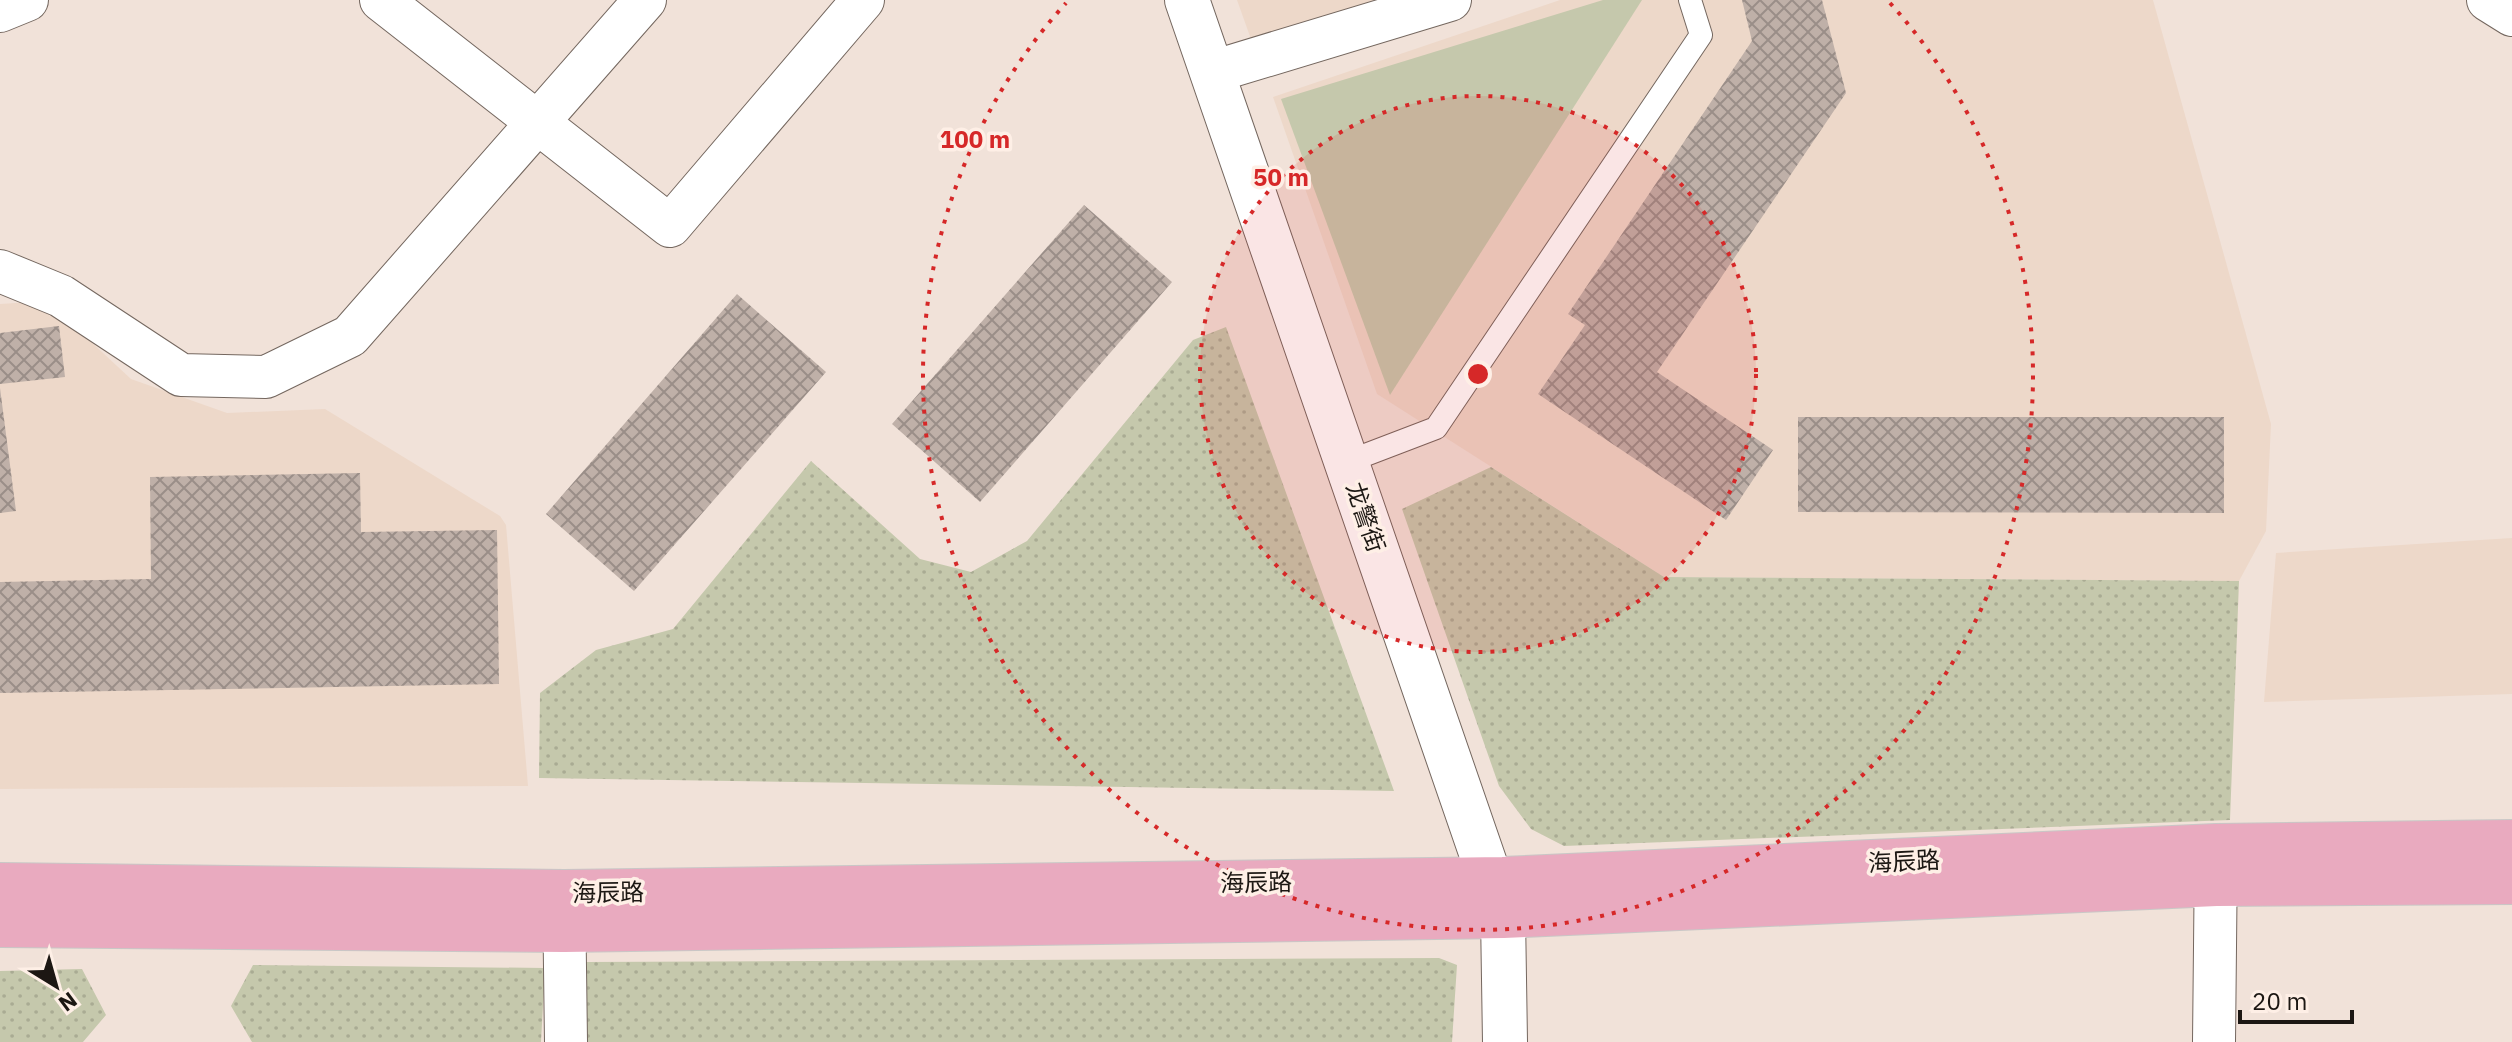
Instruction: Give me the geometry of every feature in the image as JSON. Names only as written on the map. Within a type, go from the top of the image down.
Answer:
[{"type":"main road","name":"海辰路","points":[[0,925],[564,911],[1497,898],[2216,865],[2512,842]]},
{"type":"main road","name":"海辰路","points":[[2216,865],[2512,882]]},
{"type":"main road","name":"海辰路","points":[[0,885],[564,911]]},
{"type":"street","points":[[0,11],[27,0]]},
{"type":"street","points":[[381,0],[670,226],[863,0]]},
{"type":"street","points":[[0,271],[61,296],[181,375],[266,377],[350,336],[645,0]]},
{"type":"street","name":"龙警街","points":[[1187,0],[1497,898],[1505,1042]]},
{"type":"street","points":[[1212,72],[1450,0]]},
{"type":"street","points":[[2488,0],[2512,15]]},
{"type":"street","points":[[2214,1042],[2216,865]]},
{"type":"street","points":[[564,911],[566,1042]]},
{"type":"lane","points":[[1347,462],[1436,428],[1701,35],[1690,0]]},
{"type":"shaded area","points":[[1237,0],[1386,0],[1252,42]]},
{"type":"shaded area","points":[[1560,0],[2153,0],[2271,424],[2266,531],[2239,581],[1664,577],[1377,394],[1273,97]]},
{"type":"shaded area","points":[[47,301],[131,379],[227,413],[325,409],[500,516],[506,525],[528,786],[0,789],[0,304]]},
{"type":"shaded area","points":[[2512,538],[2512,694],[2264,702],[2276,553]]},
{"type":"green space","points":[[1603,0],[1642,0],[1390,395],[1281,99]]},
{"type":"green space","points":[[1226,327],[1394,791],[539,778],[540,693],[596,650],[673,629],[811,461],[920,559],[971,572],[1027,541],[1193,340]]},
{"type":"green space","points":[[1491,467],[1664,577],[2239,581],[2230,820],[1564,846],[1531,829],[1499,786],[1402,509]]},
{"type":"green space","points":[[1439,958],[1457,965],[1452,1042],[584,1042],[586,962]]},
{"type":"green space","points":[[253,965],[545,968],[541,1042],[252,1042],[231,1006]]},
{"type":"green space","points":[[82,969],[106,1015],[83,1042],[0,1042],[0,971]]},
{"type":"building","points":[[1742,0],[1822,0],[1846,93],[1657,372],[1773,450],[1726,520],[1538,394],[1585,325],[1568,314],[1752,41]]},
{"type":"building","points":[[1084,205],[1172,282],[980,502],[892,424]]},
{"type":"building","points":[[737,294],[826,372],[634,591],[546,514]]},
{"type":"building","points":[[59,326],[65,377],[0,384],[0,333]]},
{"type":"building","points":[[0,388],[16,511],[0,513]]},
{"type":"building","points":[[1798,417],[2224,417],[2224,513],[1798,512]]},
{"type":"building","points":[[360,473],[361,532],[497,530],[499,684],[0,693],[0,582],[151,579],[150,477]]}]
